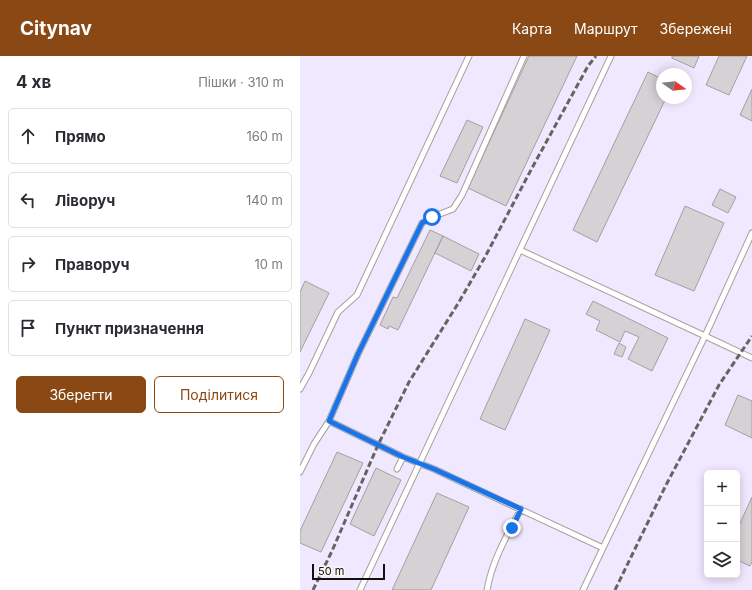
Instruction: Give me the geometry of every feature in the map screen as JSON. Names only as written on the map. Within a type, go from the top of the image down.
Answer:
[{"type":"lane","points":[[300,390],[338,312],[357,295],[469,56]]},
{"type":"lane","points":[[300,472],[314,444],[329,421],[358,354],[422,223],[432,217],[453,209],[462,195],[524,56]]},
{"type":"lane","points":[[360,590],[611,56]]},
{"type":"lane","points":[[583,590],[705,336],[752,233]]},
{"type":"lane","points":[[520,250],[752,358]]},
{"type":"lane","points":[[329,421],[403,457],[434,469],[603,548]]},
{"type":"lane","points":[[397,469],[403,457]]},
{"type":"lane","points":[[487,590],[495,560],[521,509]]},
{"type":"shaded area","points":[[300,56],[752,56],[752,590],[300,590]]},
{"type":"building","points":[[529,56],[577,56],[506,206],[468,188]]},
{"type":"building","points":[[672,56],[699,56],[694,68],[672,58]]},
{"type":"building","points":[[719,56],[747,56],[729,95],[706,85]]},
{"type":"building","points":[[648,72],[656,76],[656,104],[663,104],[597,242],[573,230]]},
{"type":"building","points":[[752,89],[752,121],[740,115]]},
{"type":"building","points":[[467,120],[483,127],[457,183],[440,176]]},
{"type":"building","points":[[720,189],[736,197],[728,213],[712,205]]},
{"type":"building","points":[[685,206],[724,223],[694,291],[655,275]]},
{"type":"building","points":[[430,230],[443,236],[398,330],[389,326],[388,329],[380,325],[393,297],[397,298]]},
{"type":"building","points":[[443,236],[479,254],[471,271],[435,253]]},
{"type":"building","points":[[305,281],[329,293],[300,352],[300,292]]},
{"type":"building","points":[[593,301],[668,338],[652,371],[628,359],[639,337],[625,331],[620,342],[596,330],[600,321],[586,314]]},
{"type":"building","points":[[525,319],[550,330],[505,430],[480,419]]},
{"type":"building","points":[[619,343],[626,347],[622,357],[614,354]]},
{"type":"building","points":[[738,395],[752,401],[752,438],[725,425]]},
{"type":"building","points":[[337,452],[363,463],[321,552],[300,543],[300,531]]},
{"type":"building","points":[[376,468],[401,480],[374,536],[350,524]]},
{"type":"building","points":[[437,493],[469,507],[431,590],[392,590]]},
{"type":"building","points":[[752,497],[752,562],[750,566],[740,561],[740,523]]},
{"type":"railway","points":[[313,590],[332,551],[378,445],[409,382],[485,257],[588,66],[596,56]]},
{"type":"railway","points":[[615,590],[666,485],[719,385],[752,336]]},
{"type":"route","points":[[432,217],[422,223],[358,354],[329,421],[403,457],[434,469],[521,509],[512,528]]}]
